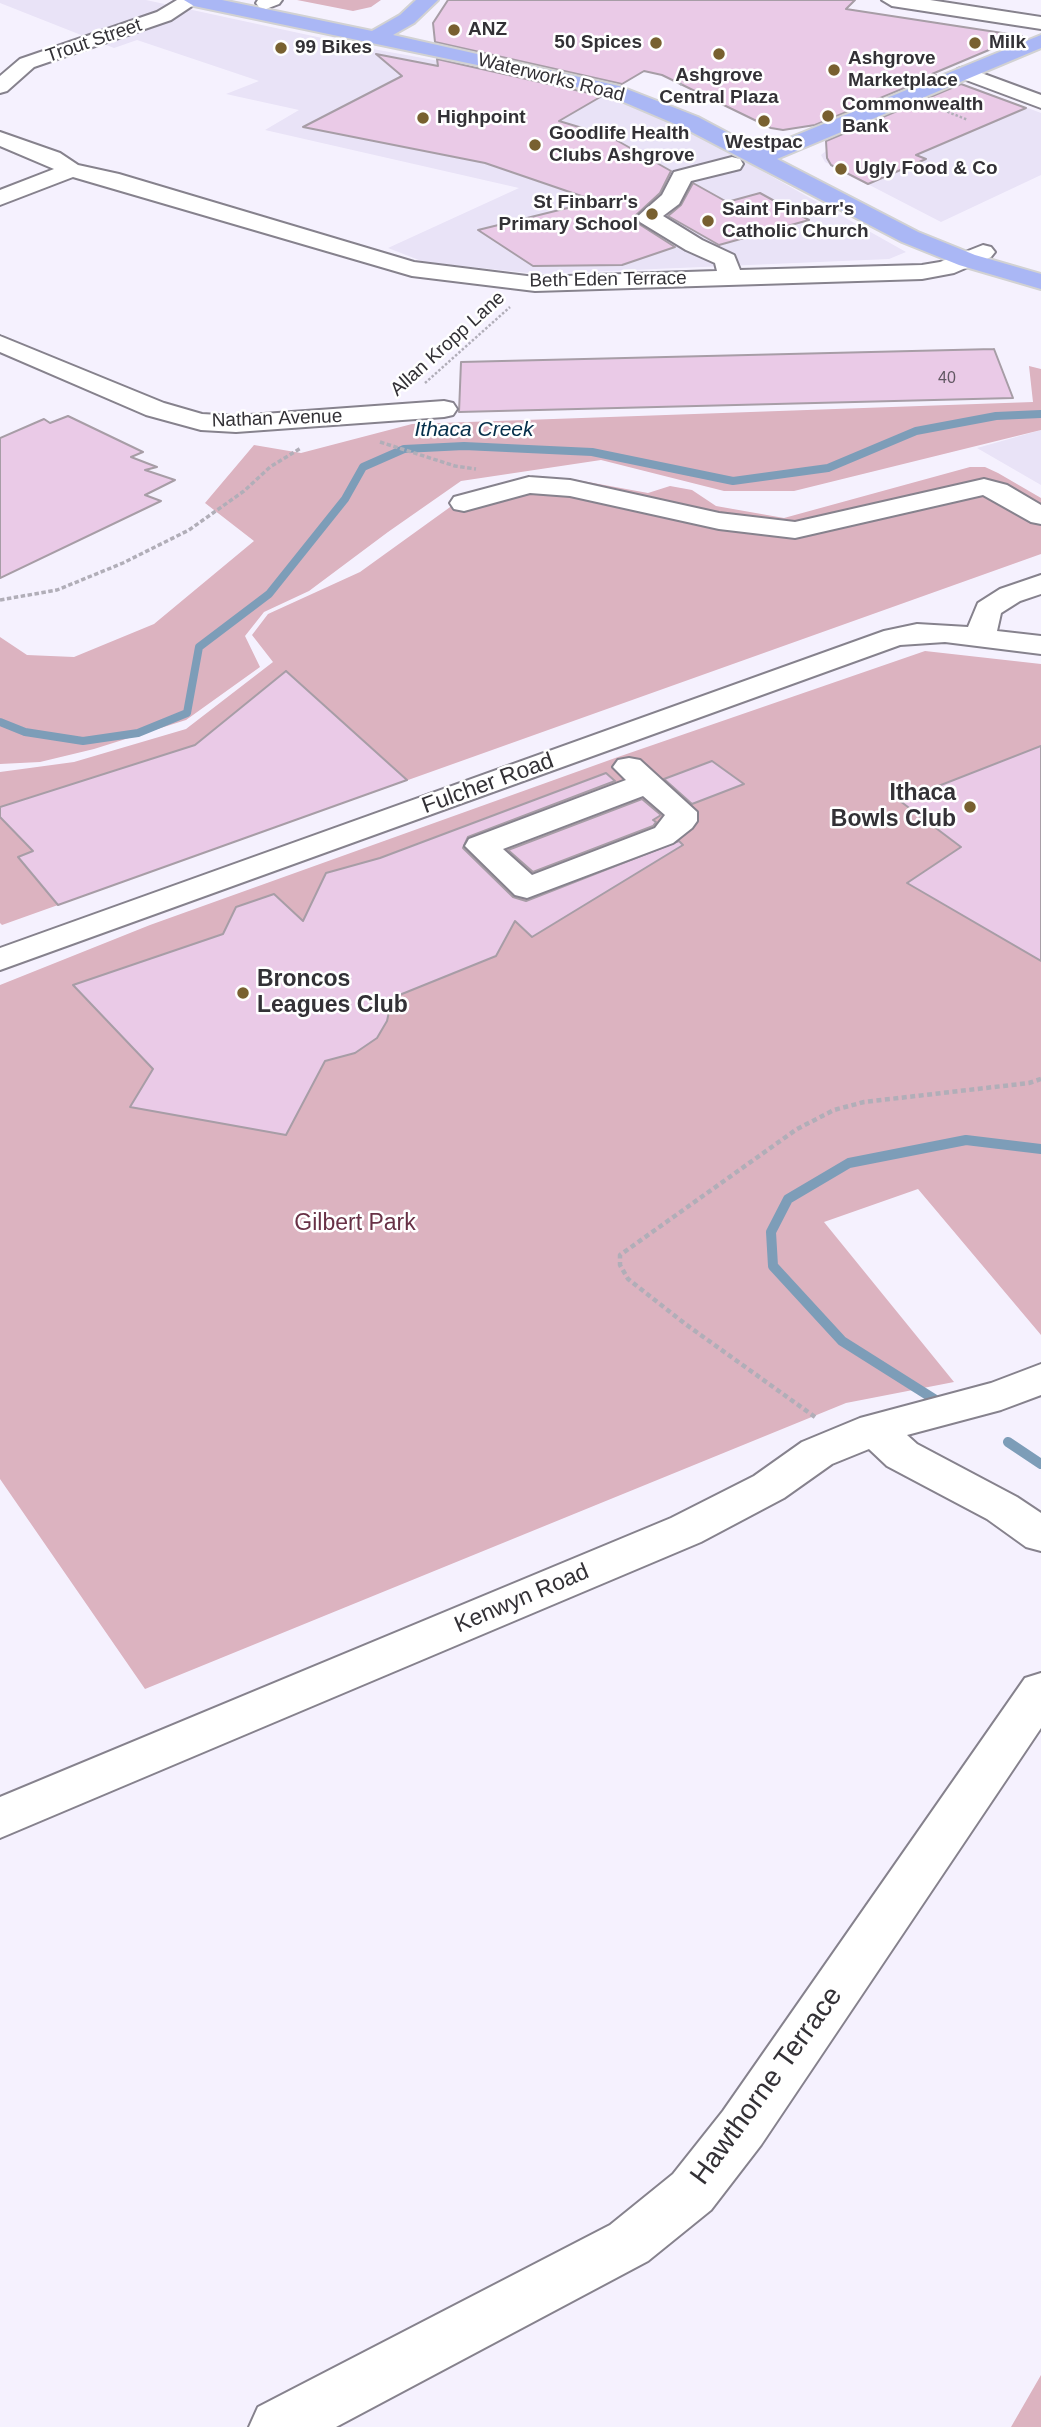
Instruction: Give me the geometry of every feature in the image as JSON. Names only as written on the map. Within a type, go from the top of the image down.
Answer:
[{"type":"main road","name":"Waterworks Road","points":[[193,0],[556,62],[625,80],[704,110],[924,226],[975,256],[1041,282]]},
{"type":"main road","points":[[371,31],[428,0]]},
{"type":"main road","name":"Waterworks Road","points":[[263,1],[371,31],[612,90],[668,111],[910,237],[1041,275]]},
{"type":"main road","points":[[371,31],[392,6]]},
{"type":"main road","points":[[760,158],[1041,40]]},
{"type":"street","name":"Trout Street","points":[[0,87],[27,63],[164,16],[193,0]]},
{"type":"street","points":[[891,5],[1041,23]]},
{"type":"street","points":[[965,73],[1041,102]]},
{"type":"street","name":"Beth Eden Terrace","points":[[0,139],[51,158],[71,170],[249,219],[412,269],[535,284],[902,273],[940,270],[975,256]]},
{"type":"street","points":[[730,277],[726,260],[707,248],[694,245],[648,217],[671,199],[682,177],[733,164]]},
{"type":"street","points":[[0,198],[71,170]]},
{"type":"street","name":"Nathan Avenue","points":[[0,343],[155,410],[201,422],[231,435],[444,409]]},
{"type":"street","points":[[464,503],[529,485],[570,488],[719,522],[795,530],[838,523],[984,487],[997,491],[1041,516]]},
{"type":"street","points":[[980,637],[984,616],[994,604],[1041,584]]},
{"type":"street","name":"Fulcher Road","points":[[0,960],[894,637],[931,632],[1041,645]]},
{"type":"street","points":[[600,743],[648,783],[681,812],[681,821],[664,834],[527,888],[481,846],[648,783]]},
{"type":"street","name":"Kenwyn Road","points":[[0,1818],[686,1530],[769,1487],[817,1453],[875,1429],[1001,1395],[1041,1379]]},
{"type":"street","points":[[875,1429],[902,1455],[1002,1508],[1041,1535]]},
{"type":"street","name":"Hawthorne Terrace","points":[[278,2427],[619,2248],[665,2216],[692,2192],[742,2128],[1041,1691]]},
{"type":"path","points":[[680,85],[691,76]]},
{"type":"path","points":[[939,108],[968,120]]},
{"type":"path","name":"Allan Kropp Lane","points":[[391,414],[514,303]]},
{"type":"path","points":[[375,441],[438,461]]},
{"type":"path","points":[[0,600],[37,596],[57,590],[123,563],[189,530],[244,491],[270,467],[304,447]]},
{"type":"path","points":[[875,1429],[814,1417],[628,1279],[620,1265],[620,1255],[797,1129],[834,1110],[863,1101],[1029,1083],[1041,1079]]},
{"type":"shaded area","points":[[0,0],[146,0],[373,49],[527,77],[636,107],[675,122],[906,252],[889,259],[538,274],[424,262],[388,248],[519,188],[265,130],[299,110],[226,94],[259,81],[137,40],[114,48],[0,3]]},
{"type":"shaded area","points":[[975,88],[1041,113],[1041,175],[941,222],[825,162],[821,155],[831,147]]},
{"type":"shaded area","points":[[1041,430],[1041,485],[977,448]]},
{"type":"green space","points":[[297,0],[381,0],[371,7],[353,11]]},
{"type":"green space","points":[[1029,366],[1041,369],[1041,430],[794,491],[724,491],[601,460],[461,481],[309,591],[264,612],[245,636],[260,667],[186,720],[94,749],[40,762],[0,764],[0,637],[27,655],[74,657],[154,624],[254,541],[205,503],[254,445],[301,453],[412,424],[1033,402]]},
{"type":"green space","points":[[970,467],[985,467],[1041,498],[1041,554],[2,925],[0,923],[0,772],[74,762],[186,729],[273,662],[252,635],[268,614],[360,572],[471,492],[513,480],[566,478],[648,493],[670,486],[692,490],[716,506],[784,518]]},
{"type":"green space","name":"Gilbert Park","points":[[925,651],[1041,664],[1041,1335],[918,1189],[824,1222],[954,1382],[846,1403],[145,1689],[0,1479],[0,985],[150,925],[618,757]]},
{"type":"green space","points":[[1041,2375],[1041,2427],[1011,2427]]},
{"type":"building","points":[[448,0],[855,0],[846,9],[1022,36],[815,125],[783,130],[771,128],[662,75],[644,71],[622,84],[435,42],[433,23]]},
{"type":"building","points":[[376,54],[438,66],[437,59],[602,96],[559,121],[609,136],[671,171],[660,193],[634,217],[639,224],[675,247],[622,265],[533,266],[478,230],[596,201],[485,163],[303,127],[402,76]]},
{"type":"building","points":[[961,84],[1026,108],[916,155],[926,159],[868,184],[831,165],[827,158],[826,141]]},
{"type":"building","name":"Saint Finbarr's Catholic Church","points":[[693,183],[727,202],[760,193],[809,220],[719,245],[668,216],[681,205]]},
{"type":"building","points":[[994,349],[1013,398],[459,412],[461,362]]},
{"type":"building","points":[[68,416],[143,452],[131,457],[157,467],[145,470],[175,480],[145,495],[161,501],[0,578],[0,438],[44,419],[50,423]]},
{"type":"building","points":[[286,671],[407,780],[58,905],[18,857],[33,851],[0,817],[0,807],[195,745]]},
{"type":"building","points":[[1041,746],[1041,961],[907,883],[961,847],[900,801]]},
{"type":"building","points":[[712,761],[744,784],[692,804],[664,779]]},
{"type":"building","name":"Broncos Leagues Club","points":[[606,773],[615,781],[468,837],[463,848],[513,897],[526,901],[679,841],[683,845],[532,937],[515,921],[496,956],[392,998],[387,1021],[377,1038],[355,1053],[325,1061],[286,1135],[130,1107],[153,1069],[73,985],[223,934],[236,907],[274,894],[303,921],[326,873],[380,858]]},
{"type":"building","points":[[642,799],[661,815],[653,820],[656,822],[653,826],[533,872],[508,850]]},
{"type":"waterway","name":"Ithaca Creek","points":[[0,722],[25,732],[83,741],[138,733],[187,713],[199,647],[269,594],[345,499],[363,467],[404,449],[464,446],[592,452],[733,481],[828,468],[916,431],[996,416],[1041,414]]},
{"type":"waterway","name":"Ithaca Creek","points":[[934,1399],[842,1341],[773,1266],[771,1232],[788,1199],[849,1163],[966,1140],[1041,1149]]},
{"type":"waterway","name":"Ithaca Creek","points":[[1008,1442],[1041,1464]]},
{"type":"place","name":"ANZ","points":[[454,30]]},
{"type":"place","name":"50 Spices","points":[[656,43]]},
{"type":"place","name":"Milk","points":[[975,43]]},
{"type":"place","name":"99 Bikes","points":[[281,48]]},
{"type":"place","name":"Ashgrove Central Plaza","points":[[719,54]]},
{"type":"place","name":"Ashgrove Marketplace","points":[[834,70]]},
{"type":"place","name":"Commonwealth Bank","points":[[828,116]]},
{"type":"place","name":"Highpoint","points":[[423,118]]},
{"type":"place","name":"Westpac","points":[[764,121]]},
{"type":"place","name":"Goodlife Health Clubs Ashgrove","points":[[535,145]]},
{"type":"place","name":"Ugly Food & Co","points":[[841,169]]},
{"type":"place","name":"St Finbarr's Primary School","points":[[652,214]]},
{"type":"place","name":"Saint Finbarr's Catholic Church","points":[[708,221]]},
{"type":"place","name":"Ithaca Bowls Club","points":[[970,807]]},
{"type":"place","name":"Broncos Leagues Club","points":[[243,993]]}]
